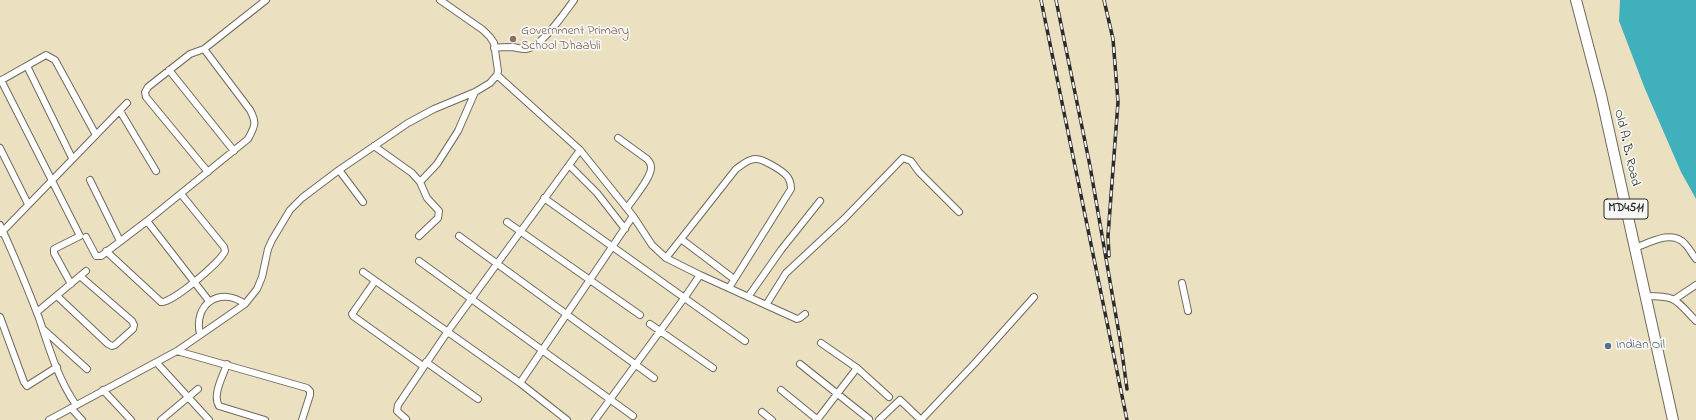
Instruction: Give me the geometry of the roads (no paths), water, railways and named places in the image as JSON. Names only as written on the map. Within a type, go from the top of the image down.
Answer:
[{"type":"main road","name":"Old A. B. Road","points":[[1572,0],[1611,161],[1666,420]]},
{"type":"main road","name":"Old A. B. Road","points":[[1576,0],[1601,95],[1673,420]]},
{"type":"street","points":[[208,172],[146,97],[145,92],[148,87],[190,54],[206,48],[266,0]]},
{"type":"street","points":[[49,420],[177,351],[245,304],[257,289],[262,277],[268,249],[272,240],[290,210],[302,198],[339,170],[408,123],[434,109],[475,92],[490,83],[497,75],[498,71],[494,48],[490,37],[483,30],[440,0]]},
{"type":"street","points":[[494,48],[531,48],[543,39],[574,0]]},
{"type":"street","points":[[86,237],[96,256],[106,252],[181,194],[248,139],[254,128],[256,120],[206,48]]},
{"type":"street","points":[[71,284],[54,253],[54,249],[80,236],[1,81],[46,56],[55,60],[96,135]]},
{"type":"street","points":[[27,66],[72,158]]},
{"type":"street","points":[[170,70],[234,151]]},
{"type":"street","points":[[497,75],[580,150],[627,208],[652,245],[666,258],[797,319],[805,314]]},
{"type":"street","points":[[420,182],[437,164],[458,131],[475,92]]},
{"type":"street","points":[[82,420],[56,368],[36,312],[1,230],[127,103]]},
{"type":"street","points":[[120,111],[156,171]]},
{"type":"street","points":[[618,138],[646,159],[650,163],[651,168],[649,175],[627,208]]},
{"type":"street","points":[[374,146],[412,173],[420,182],[423,192],[439,211],[438,218],[419,236]]},
{"type":"street","points":[[0,148],[28,204]]},
{"type":"street","points":[[406,419],[397,412],[398,405],[448,331],[580,150]]},
{"type":"street","points":[[766,305],[786,273],[844,219],[903,158],[907,158],[911,161],[919,172],[959,212]]},
{"type":"street","points":[[666,258],[736,169],[745,162],[754,159],[761,159],[785,174],[790,182],[791,189],[729,288]]},
{"type":"street","points":[[569,164],[597,193],[625,229]]},
{"type":"street","points":[[339,170],[363,202]]},
{"type":"street","points":[[90,180],[120,241]]},
{"type":"street","points":[[106,252],[161,302],[168,302],[194,282],[222,257],[226,251],[181,194]]},
{"type":"street","points":[[544,198],[614,246],[745,341]]},
{"type":"street","points":[[748,297],[780,250],[820,201]]},
{"type":"street","points":[[520,383],[633,216]]},
{"type":"street","points":[[147,221],[209,302]]},
{"type":"street","points":[[507,222],[640,315]]},
{"type":"street","points":[[459,236],[654,378]]},
{"type":"street","points":[[1635,248],[1664,238],[1672,237],[1685,243],[1696,259]]},
{"type":"street","points":[[681,239],[734,279]]},
{"type":"street","points":[[419,261],[633,416]]},
{"type":"street","points":[[36,312],[86,271]]},
{"type":"street","points":[[363,272],[520,383],[567,420]]},
{"type":"street","points":[[595,420],[685,298],[700,275]]},
{"type":"street","points":[[57,296],[108,344],[112,346],[115,345],[133,329],[134,325],[80,276]]},
{"type":"street","points":[[375,281],[352,316],[478,399]]},
{"type":"street","points":[[1182,283],[1188,311]]},
{"type":"street","points":[[1675,299],[1696,285]]},
{"type":"street","points":[[200,334],[198,326],[199,316],[203,308],[209,302],[218,297],[228,296],[245,304]]},
{"type":"street","points":[[1646,296],[1666,296],[1675,299],[1695,318]]},
{"type":"street","points":[[879,420],[900,400],[921,420],[975,363],[1034,297]]},
{"type":"street","points":[[0,317],[24,382],[27,386],[56,368]]},
{"type":"street","points":[[650,324],[713,368]]},
{"type":"street","points":[[42,328],[88,369]]},
{"type":"street","points":[[821,343],[857,368],[889,397]]},
{"type":"street","points":[[177,351],[307,388],[310,395],[302,420]]},
{"type":"street","points":[[158,362],[209,420]]},
{"type":"street","points":[[227,364],[217,394],[216,402],[219,406],[265,420]]},
{"type":"street","points":[[800,364],[869,420]]},
{"type":"street","points":[[781,390],[817,420],[857,368]]},
{"type":"street","points":[[162,420],[198,389]]},
{"type":"street","points":[[103,390],[131,420]]},
{"type":"street","points":[[762,412],[772,420]]},
{"type":"water","points":[[1620,0],[1696,0],[1696,199],[1681,172],[1645,89],[1619,21]]},
{"type":"railway","points":[[1041,0],[1127,420]]},
{"type":"railway","points":[[1056,0],[1090,166],[1121,345],[1127,389]]},
{"type":"railway","points":[[1104,0],[1113,39],[1118,102],[1108,236],[1109,256]]},
{"type":"place","name":"Government Primary School Dhaabli","points":[[513,39]]},
{"type":"place","name":"Indian Oil","points":[[1608,346]]}]
